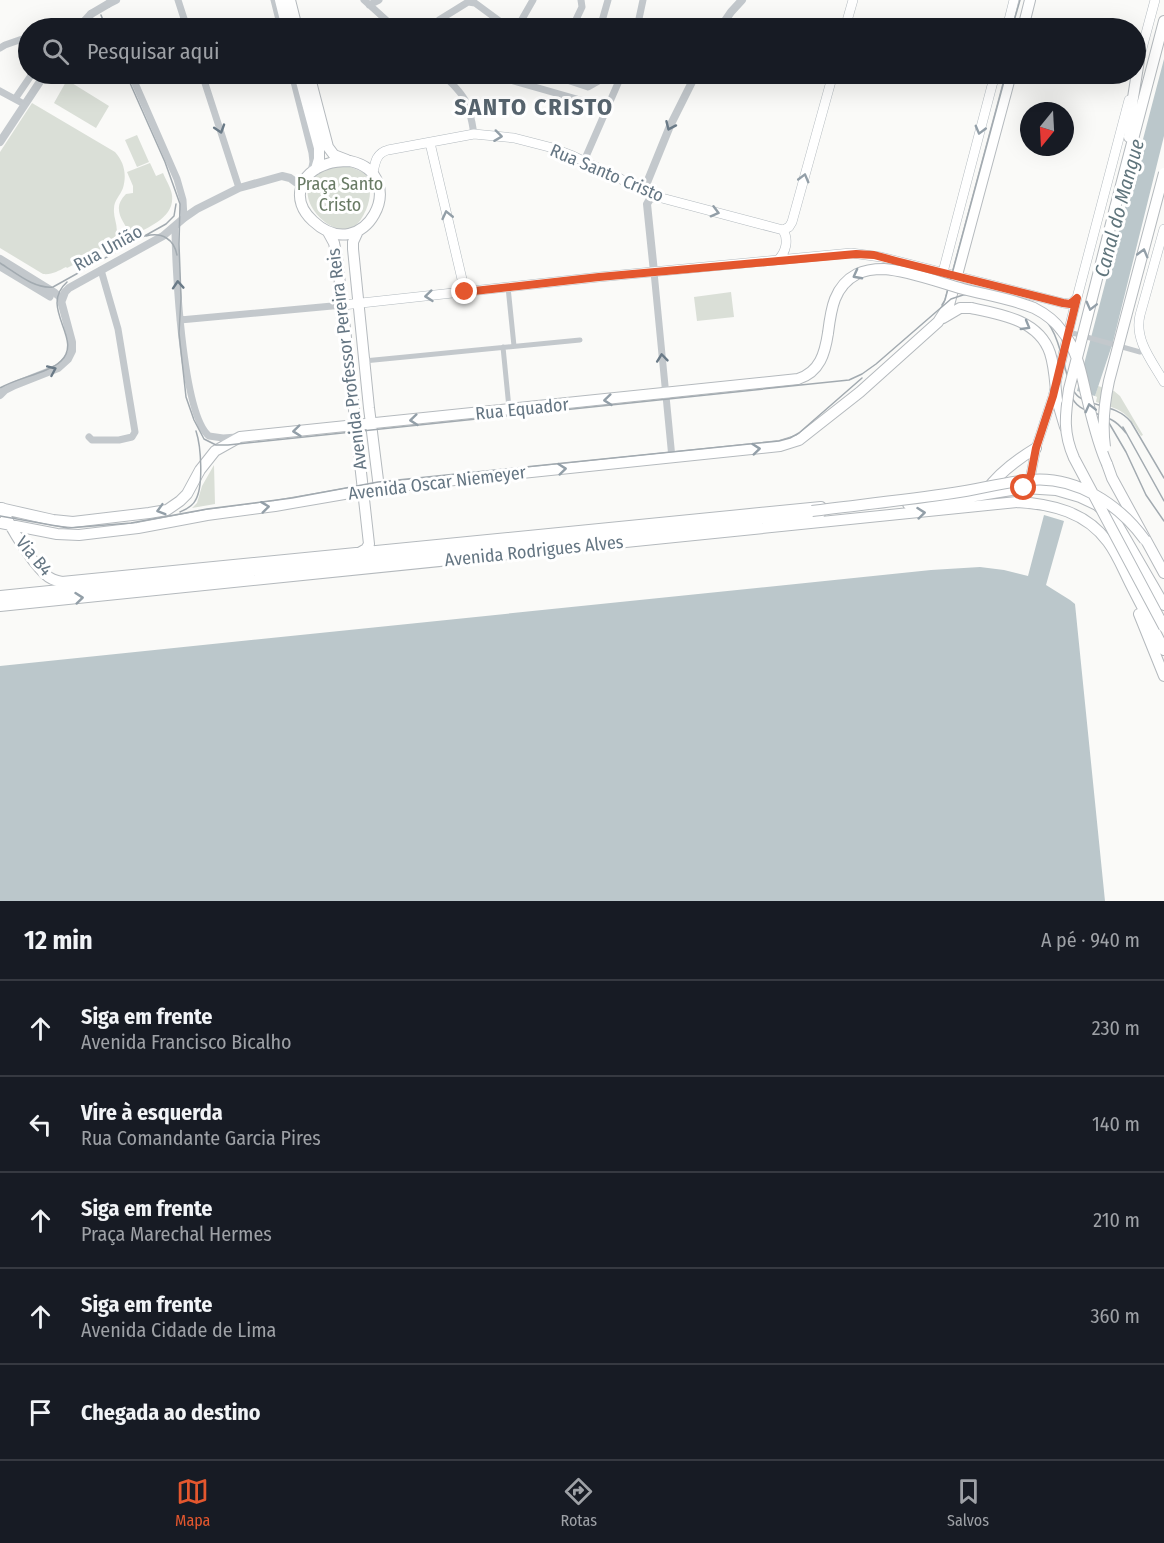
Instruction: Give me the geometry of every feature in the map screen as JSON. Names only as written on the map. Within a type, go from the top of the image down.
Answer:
[{"type":"main road","points":[[280,0],[284,18]]},
{"type":"main road","points":[[290,0],[294,18]]},
{"type":"main road","points":[[848,18],[853,0]]},
{"type":"main road","points":[[1010,18],[1014,0]]},
{"type":"main road","points":[[1026,18],[1030,0]]},
{"type":"main road","points":[[1146,34],[1155,0]]},
{"type":"main road","points":[[1065,427],[1070,389],[1127,163],[1158,60],[1164,21]]},
{"type":"main road","points":[[302,84],[319,148],[319,159],[301,186],[300,198],[304,211],[314,222],[328,232],[343,235],[358,231],[371,218],[380,201],[380,186],[373,173],[362,165],[334,155],[328,147],[312,84]]},
{"type":"main road","points":[[778,260],[785,247],[786,236],[783,230],[792,222],[830,84]]},
{"type":"main road","points":[[943,272],[992,84]]},
{"type":"main road","points":[[938,322],[949,305],[958,276],[1008,84]]},
{"type":"main road","points":[[1024,488],[1031,474],[1036,448],[1053,396],[1133,84]]},
{"type":"main road","points":[[1127,163],[1135,84]]},
{"type":"main road","name":"Rua Santo Cristo","points":[[373,173],[377,158],[383,152],[474,134],[490,135],[527,141],[566,153],[658,197],[783,230]]},
{"type":"main road","points":[[430,143],[465,292]]},
{"type":"main road","points":[[312,172],[330,162],[350,161]]},
{"type":"main road","points":[[1107,464],[1103,420],[1105,400],[1164,173]]},
{"type":"main road","name":"Avenida Professor Pereira Reis","points":[[358,231],[353,249],[378,488]]},
{"type":"main road","name":"Avenida Professor Pereira Reis","points":[[328,232],[335,248],[343,304],[369,544],[359,553]]},
{"type":"main road","points":[[1164,232],[1140,315],[1138,332],[1141,342],[1164,382]]},
{"type":"main road","points":[[343,304],[778,260],[861,254],[943,272],[1063,303],[1070,304],[1077,298]]},
{"type":"main road","name":"Rua Equador","points":[[1,508],[67,522],[167,510],[187,494],[200,470],[215,451],[240,437],[795,380],[812,372],[822,359],[832,307],[840,288],[854,276],[871,270],[887,270],[1035,309],[1059,326],[1073,348],[1080,367],[1099,446],[1112,478],[1146,540]]},
{"type":"main road","points":[[938,322],[957,309],[971,308],[1020,322],[1031,327],[1042,338],[1051,356],[1057,400],[1074,458],[1164,627]]},
{"type":"main road","name":"Avenida Oscar Niemeyer","points":[[5,524],[57,534],[79,535],[138,528],[207,514],[275,506],[362,490],[780,446],[801,439],[860,392],[938,322]]},
{"type":"main road","points":[[985,493],[993,481],[1036,448]]},
{"type":"main road","points":[[767,519],[955,493],[1022,480],[1049,480],[1077,487],[1105,500],[1128,518],[1146,540],[1164,573]]},
{"type":"main road","name":"Avenida Rodrigues Alves","points":[[62,582],[1024,488],[1049,489],[1071,494],[1098,505],[1116,522],[1164,605]]},
{"type":"main road","name":"Avenida Rodrigues Alves","points":[[0,596],[767,519],[935,501],[1006,490]]},
{"type":"main road","name":"Avenida Rodrigues Alves","points":[[0,606],[963,509],[1013,502],[1046,505],[1081,518],[1095,527],[1119,560]]},
{"type":"main road","name":"Via B4","points":[[1,508],[5,524],[35,563],[44,573],[62,582]]},
{"type":"main road","points":[[1119,560],[1164,650]]},
{"type":"main road","points":[[1119,560],[1164,675]]},
{"type":"main road","points":[[202,576],[213,567]]},
{"type":"street","points":[[178,0],[184,18]]},
{"type":"street","points":[[274,0],[278,18]]},
{"type":"street","points":[[366,3],[379,0]]},
{"type":"street","points":[[523,18],[533,0]]},
{"type":"street","points":[[577,18],[582,7],[581,0]]},
{"type":"street","points":[[603,18],[608,0]]},
{"type":"street","points":[[639,18],[643,0]]},
{"type":"street","points":[[727,18],[742,0]]},
{"type":"street","points":[[87,18],[112,2]]},
{"type":"street","points":[[442,18],[471,2],[495,18]]},
{"type":"street","points":[[366,3],[383,18]]},
{"type":"street","points":[[0,48],[18,40]]},
{"type":"street","points":[[15,99],[25,84]]},
{"type":"street","points":[[0,142],[38,84]]},
{"type":"street","points":[[135,84],[177,179],[183,200],[184,218]]},
{"type":"street","points":[[205,84],[239,188]]},
{"type":"street","points":[[294,84],[313,158],[312,172]]},
{"type":"street","points":[[453,84],[466,100],[474,134]]},
{"type":"street","points":[[527,84],[608,108]]},
{"type":"street","points":[[580,84],[591,86],[594,84]]},
{"type":"street","points":[[584,161],[618,84]]},
{"type":"street","points":[[644,190],[672,120],[691,84]]},
{"type":"street","points":[[0,91],[24,104]]},
{"type":"street","points":[[240,437],[212,437],[206,434],[191,396],[180,320],[175,226],[205,205],[239,188],[282,176],[301,186]]},
{"type":"street","points":[[658,197],[650,199],[647,204],[672,458]]},
{"type":"street","name":"Rua União","points":[[62,302],[66,291],[157,240],[175,226]]},
{"type":"street","points":[[0,254],[57,289],[66,291]]},
{"type":"street","points":[[0,259],[56,293],[62,302],[72,342],[72,351],[63,365],[15,385],[0,395]]},
{"type":"street","points":[[0,267],[62,302]]},
{"type":"street","points":[[89,437],[92,440],[119,440],[132,437],[135,432],[118,329],[102,270]]},
{"type":"street","points":[[508,287],[514,346]]},
{"type":"street","points":[[180,320],[343,304]]},
{"type":"street","points":[[1069,332],[1140,352],[1146,351]]},
{"type":"street","points":[[364,361],[579,339]]},
{"type":"street","points":[[503,347],[509,410]]},
{"type":"green space","points":[[65,84],[73,84],[109,106],[96,128],[54,103]]},
{"type":"green space","points":[[32,103],[115,152],[123,164],[125,173],[123,188],[114,206],[117,230],[112,241],[79,262],[49,274],[43,274],[0,248],[0,152]]},
{"type":"green space","points":[[137,135],[149,162],[137,167],[125,140]]},
{"type":"green space","points":[[150,163],[156,176],[163,173],[172,195],[172,203],[165,216],[159,221],[132,236],[119,210],[119,205],[126,194],[133,193],[133,186],[127,172]]},
{"type":"green space","name":"Praça Santo Cristo","points":[[335,166],[348,166],[365,173],[369,182],[370,196],[366,210],[358,223],[351,228],[333,227],[316,213],[310,203],[308,193],[310,183],[317,174]]},
{"type":"green space","points":[[731,292],[734,317],[697,321],[694,297]]},
{"type":"green space","points":[[1098,386],[1114,391],[1120,396],[1143,435],[1141,436],[1132,421],[1123,413],[1096,402]]},
{"type":"green space","points":[[214,465],[215,504],[192,508],[197,503],[202,486]]},
{"type":"shaded area","points":[[1164,59],[1164,136],[1113,342],[1095,396],[1077,391]]},
{"type":"shaded area","points":[[1044,515],[1064,521],[1046,585],[1075,604],[1105,901],[0,901],[0,666],[931,570],[980,567],[1028,576]]},
{"type":"tram line","points":[[1015,18],[1020,0]]},
{"type":"tram line","points":[[130,84],[165,162],[180,204],[179,333],[186,397],[204,439],[216,445],[849,380],[876,364],[951,299],[971,294],[1023,308],[1042,317],[1053,330],[1068,379],[1075,393],[1086,401],[1125,416],[1131,422],[1164,478]]},
{"type":"tram line","points":[[942,305],[1003,84]]},
{"type":"tram line","points":[[0,263],[32,283],[53,287],[166,224],[174,216],[176,204]]},
{"type":"tram line","points":[[146,236],[157,235],[166,238],[173,245],[177,255]]},
{"type":"tram line","points":[[0,388],[56,365],[67,352],[68,343],[58,313],[57,302],[59,292],[67,282]]},
{"type":"tram line","points":[[0,516],[68,528],[131,523],[378,482],[779,441],[799,433],[862,378]]},
{"type":"tram line","points":[[1070,393],[1077,405],[1114,421],[1126,433]]},
{"type":"tram line","points":[[1109,423],[1126,452],[1146,495],[1164,521]]},
{"type":"tram line","points":[[1123,427],[1164,501]]},
{"type":"tram line","points":[[180,512],[194,503],[200,486],[200,456],[196,431]]},
{"type":"district","name":"SANTO CRISTO","points":[[534,107]]},
{"type":"route","points":[[465,292],[599,277],[856,254],[874,255],[1063,303],[1070,304],[1077,298],[1053,396],[1036,448],[1031,474],[1024,488]]},
{"type":"water label","name":"Canal do Mangue","points":[[1119,208]]}]
